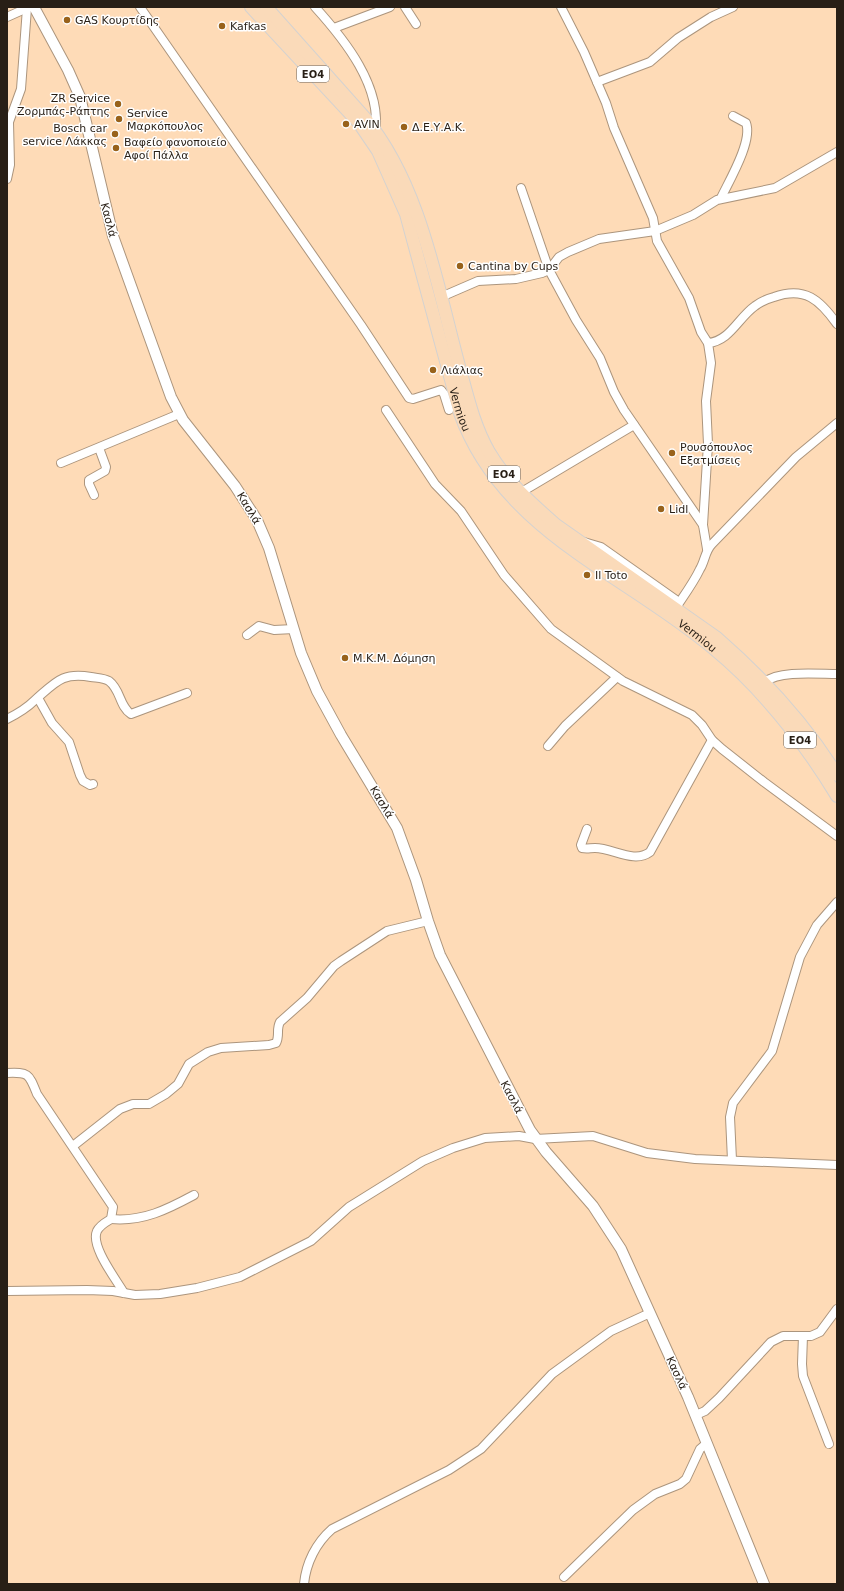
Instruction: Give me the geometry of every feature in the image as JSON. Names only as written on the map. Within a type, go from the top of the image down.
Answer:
[{"type":"main road","name":"Vermiou","points":[[251,7],[359,123],[388,150],[407,191],[424,240],[468,396],[483,441],[496,463],[520,493],[556,525],[675,610],[712,647],[762,685]]},
{"type":"main road","name":"Vermiou","points":[[266,7],[375,137],[406,214],[460,414],[478,455],[496,480],[525,512],[571,548],[675,610]]},
{"type":"main road","name":"ΕΟ4","points":[[762,685],[807,731],[837,775]]},
{"type":"main road","name":"ΕΟ4","points":[[762,685],[836,795]]},
{"type":"street","points":[[7,17],[31,7],[21,89],[9,122],[10,165],[7,179]]},
{"type":"street","name":"Κασλά","points":[[31,7],[68,70],[80,97],[113,236],[162,377],[179,414],[207,453],[235,486],[257,520],[269,548],[306,664],[323,702],[401,837],[428,921],[448,971],[535,1139],[593,1206],[609,1229],[628,1262],[708,1443],[764,1584]]},
{"type":"street","points":[[140,7],[352,313],[409,398],[413,399],[441,390],[444,394],[449,410]]},
{"type":"street","points":[[315,7],[334,28],[351,52],[368,82],[375,111],[375,137]]},
{"type":"street","points":[[334,28],[390,7]]},
{"type":"street","points":[[405,7],[416,24]]},
{"type":"street","points":[[561,7],[598,82],[614,128],[653,218],[657,241],[689,298],[701,332],[708,343],[711,363],[706,392],[708,444],[703,525],[708,549],[705,561],[675,610]]},
{"type":"street","points":[[598,82],[650,62],[678,38],[711,17],[733,7]]},
{"type":"street","points":[[721,198],[746,145],[749,132],[746,123],[733,116]]},
{"type":"street","points":[[441,297],[478,281],[531,276],[549,270],[559,257],[568,252],[599,239],[655,231],[693,216],[721,198],[775,188],[837,152]]},
{"type":"street","points":[[521,188],[549,270],[576,320],[600,358],[614,392],[634,425],[703,525]]},
{"type":"street","points":[[708,343],[715,342],[724,337],[754,306],[784,294],[797,293],[810,296],[821,304],[837,324]]},
{"type":"street","points":[[386,410],[432,480],[461,511],[516,590],[551,628],[617,677],[636,689],[692,715],[702,725],[712,740],[764,782],[837,836]]},
{"type":"street","points":[[61,463],[179,414]]},
{"type":"street","points":[[708,549],[796,457],[837,423]]},
{"type":"street","points":[[520,493],[634,425]]},
{"type":"street","points":[[94,495],[89,484],[89,480],[105,471],[106,467],[99,448]]},
{"type":"street","points":[[247,635],[259,626],[274,630],[294,629]]},
{"type":"street","points":[[762,685],[770,677],[837,674]]},
{"type":"street","points":[[7,719],[38,698],[58,680],[75,675],[108,681],[118,692],[123,708],[131,714],[187,693]]},
{"type":"street","points":[[548,746],[565,726],[617,677]]},
{"type":"street","points":[[38,698],[52,723],[69,742],[77,769],[83,781],[90,785],[93,784]]},
{"type":"street","points":[[587,829],[581,845],[582,848],[594,848],[637,856],[645,855],[650,852],[712,740]]},
{"type":"street","points":[[732,1160],[730,1117],[733,1103],[772,1051],[800,957],[817,925],[837,902]]},
{"type":"street","points":[[73,1146],[120,1109],[133,1104],[149,1104],[166,1094],[178,1084],[189,1064],[208,1052],[221,1048],[270,1045],[276,1043],[279,1038],[278,1026],[280,1022],[307,998],[338,963],[387,931],[428,921]]},
{"type":"street","points":[[7,1073],[22,1073],[28,1075],[37,1094],[113,1207],[111,1219]]},
{"type":"street","points":[[7,1291],[87,1290],[124,1292],[135,1295],[160,1294],[197,1288],[240,1277],[311,1241],[349,1207],[430,1157],[452,1148],[485,1138],[520,1136],[535,1139],[593,1136],[655,1154],[695,1159],[837,1165]]},
{"type":"street","points":[[124,1292],[103,1259],[95,1240],[99,1228],[111,1219],[136,1218],[156,1214],[194,1195]]},
{"type":"street","points":[[696,1415],[705,1411],[719,1398],[771,1342],[783,1336],[803,1336],[820,1332],[837,1309]]},
{"type":"street","points":[[304,1584],[306,1568],[318,1544],[332,1529],[449,1470],[481,1449],[552,1374],[611,1331],[650,1313]]},
{"type":"street","points":[[803,1336],[803,1376],[829,1444]]},
{"type":"street","points":[[564,1577],[633,1510],[655,1494],[680,1484],[686,1479],[700,1449],[708,1443]]},
{"type":"shaded area","points":[[7,7],[837,7],[837,1584],[7,1584]]},
{"type":"place","name":"GAS Κουρτίδης","points":[[67,20]]},
{"type":"place","name":"Kafkas","points":[[222,26]]},
{"type":"place","name":"ZR Service Ζορμπάς-Ράπτης","points":[[118,104]]},
{"type":"place","name":"Service Μαρκόπουλος","points":[[119,119]]},
{"type":"place","name":"AVIN","points":[[346,124]]},
{"type":"place","name":"Δ.Ε.Υ.Α.Κ.","points":[[404,127]]},
{"type":"place","name":"Bosch car service Λάκκας","points":[[115,134]]},
{"type":"place","name":"Βαφείο φανοποιείο Αφοί Πάλλα","points":[[116,148]]},
{"type":"place","name":"Cantina by Cups","points":[[460,266]]},
{"type":"place","name":"Λιάλιας","points":[[433,370]]},
{"type":"place","name":"Ρουσόπουλος Εξατμίσεις","points":[[672,453]]},
{"type":"place","name":"Lidl","points":[[661,509]]},
{"type":"place","name":"Il Toto","points":[[587,575]]},
{"type":"place","name":"Μ.Κ.Μ. Δόμηση","points":[[345,658]]}]
